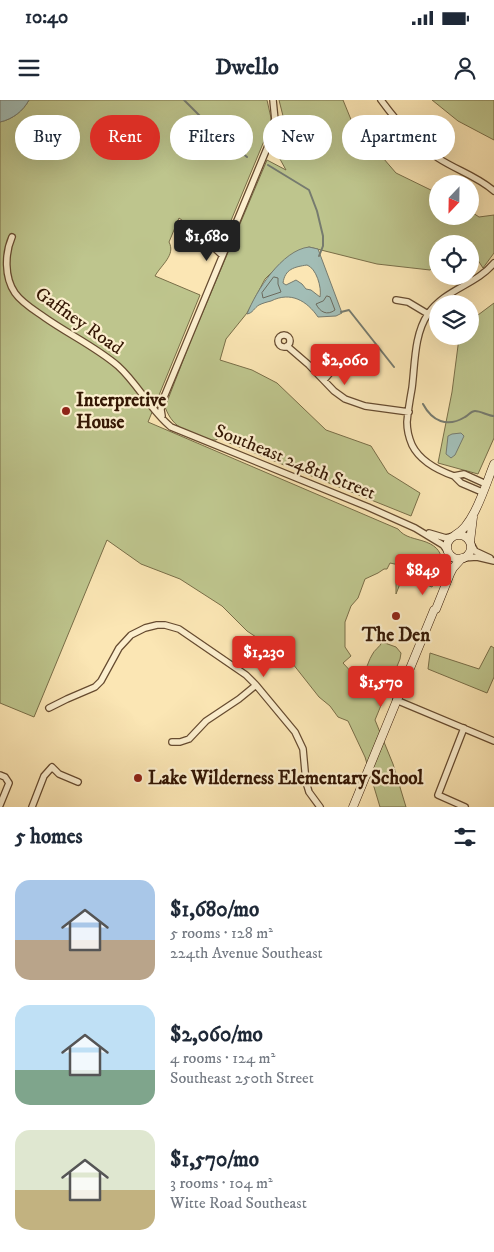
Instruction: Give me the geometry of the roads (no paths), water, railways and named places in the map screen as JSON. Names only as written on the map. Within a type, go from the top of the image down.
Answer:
[{"type":"street","points":[[381,100],[399,124],[423,147],[442,161],[483,182],[494,191]]},
{"type":"street","points":[[163,418],[160,410],[162,402],[270,141],[275,120],[274,101]]},
{"type":"street","points":[[187,227],[207,241],[222,255]]},
{"type":"street","name":"Gaffney Road","points":[[12,237],[6,261],[15,293],[34,310],[117,366],[163,418]]},
{"type":"street","points":[[482,492],[461,484],[454,476],[434,468],[418,454],[412,445],[408,430],[420,334],[428,314],[448,294],[482,274],[494,263]]},
{"type":"street","points":[[396,300],[408,302],[428,314]]},
{"type":"street","points":[[287,346],[302,358],[334,391],[354,403],[409,412]]},
{"type":"street","points":[[324,380],[342,359]]},
{"type":"street","name":"Southeast 248th Street","points":[[163,418],[168,425],[177,431],[368,507],[420,531],[444,545],[448,553]]},
{"type":"street","points":[[434,610],[432,606],[449,566],[448,541],[461,532],[475,510],[494,464]]},
{"type":"street","points":[[454,476],[464,474],[486,484]]},
{"type":"street","points":[[352,807],[434,610],[454,568],[471,550],[470,542],[475,510]]},
{"type":"street","name":"Southeast 248th Street","points":[[420,531],[441,537],[449,538],[455,536]]},
{"type":"street","points":[[455,536],[465,536],[475,551],[494,560]]},
{"type":"street","points":[[448,553],[454,558],[478,557],[494,560]]},
{"type":"street","points":[[49,708],[67,698],[95,687],[125,641],[131,635],[156,625],[165,625],[179,629],[246,675],[295,732],[303,749],[306,782],[320,807]]},
{"type":"street","points":[[172,742],[180,742],[189,738],[206,720],[239,699],[256,685]]},
{"type":"street","points":[[396,700],[494,741]]},
{"type":"street","points":[[464,728],[438,795],[465,807]]},
{"type":"street","points":[[32,807],[44,776],[52,767],[59,774],[78,782]]},
{"type":"street","points":[[0,775],[5,777],[9,783],[0,805]]},
{"type":"water","points":[[0,100],[29,100],[17,114],[0,122]]},
{"type":"water","points":[[309,247],[318,249],[342,313],[336,316],[318,317],[304,302],[292,297],[285,297],[260,304],[251,313],[247,314],[263,283],[271,273],[280,263],[299,250]],"holes":[[[307,265],[318,278],[320,297],[311,290],[306,289],[296,280],[286,285],[283,283],[284,278],[291,270]]]},
{"type":"water","points":[[461,433],[464,436],[455,455],[451,458],[446,454],[448,436]]},
{"type":"waterway","points":[[184,100],[199,115]]},
{"type":"waterway","points":[[268,165],[309,190],[317,211],[323,236],[323,246],[319,256]]},
{"type":"waterway","points":[[341,312],[349,310],[394,367]]},
{"type":"waterway","points":[[423,404],[431,415],[446,422],[458,420],[474,411],[494,416]]},
{"type":"place","name":"Interpretive House","points":[[66,411]]},
{"type":"place","name":"The Den","points":[[396,616]]},
{"type":"place","name":"Lake Wilderness Elementary School","points":[[138,778]]}]
